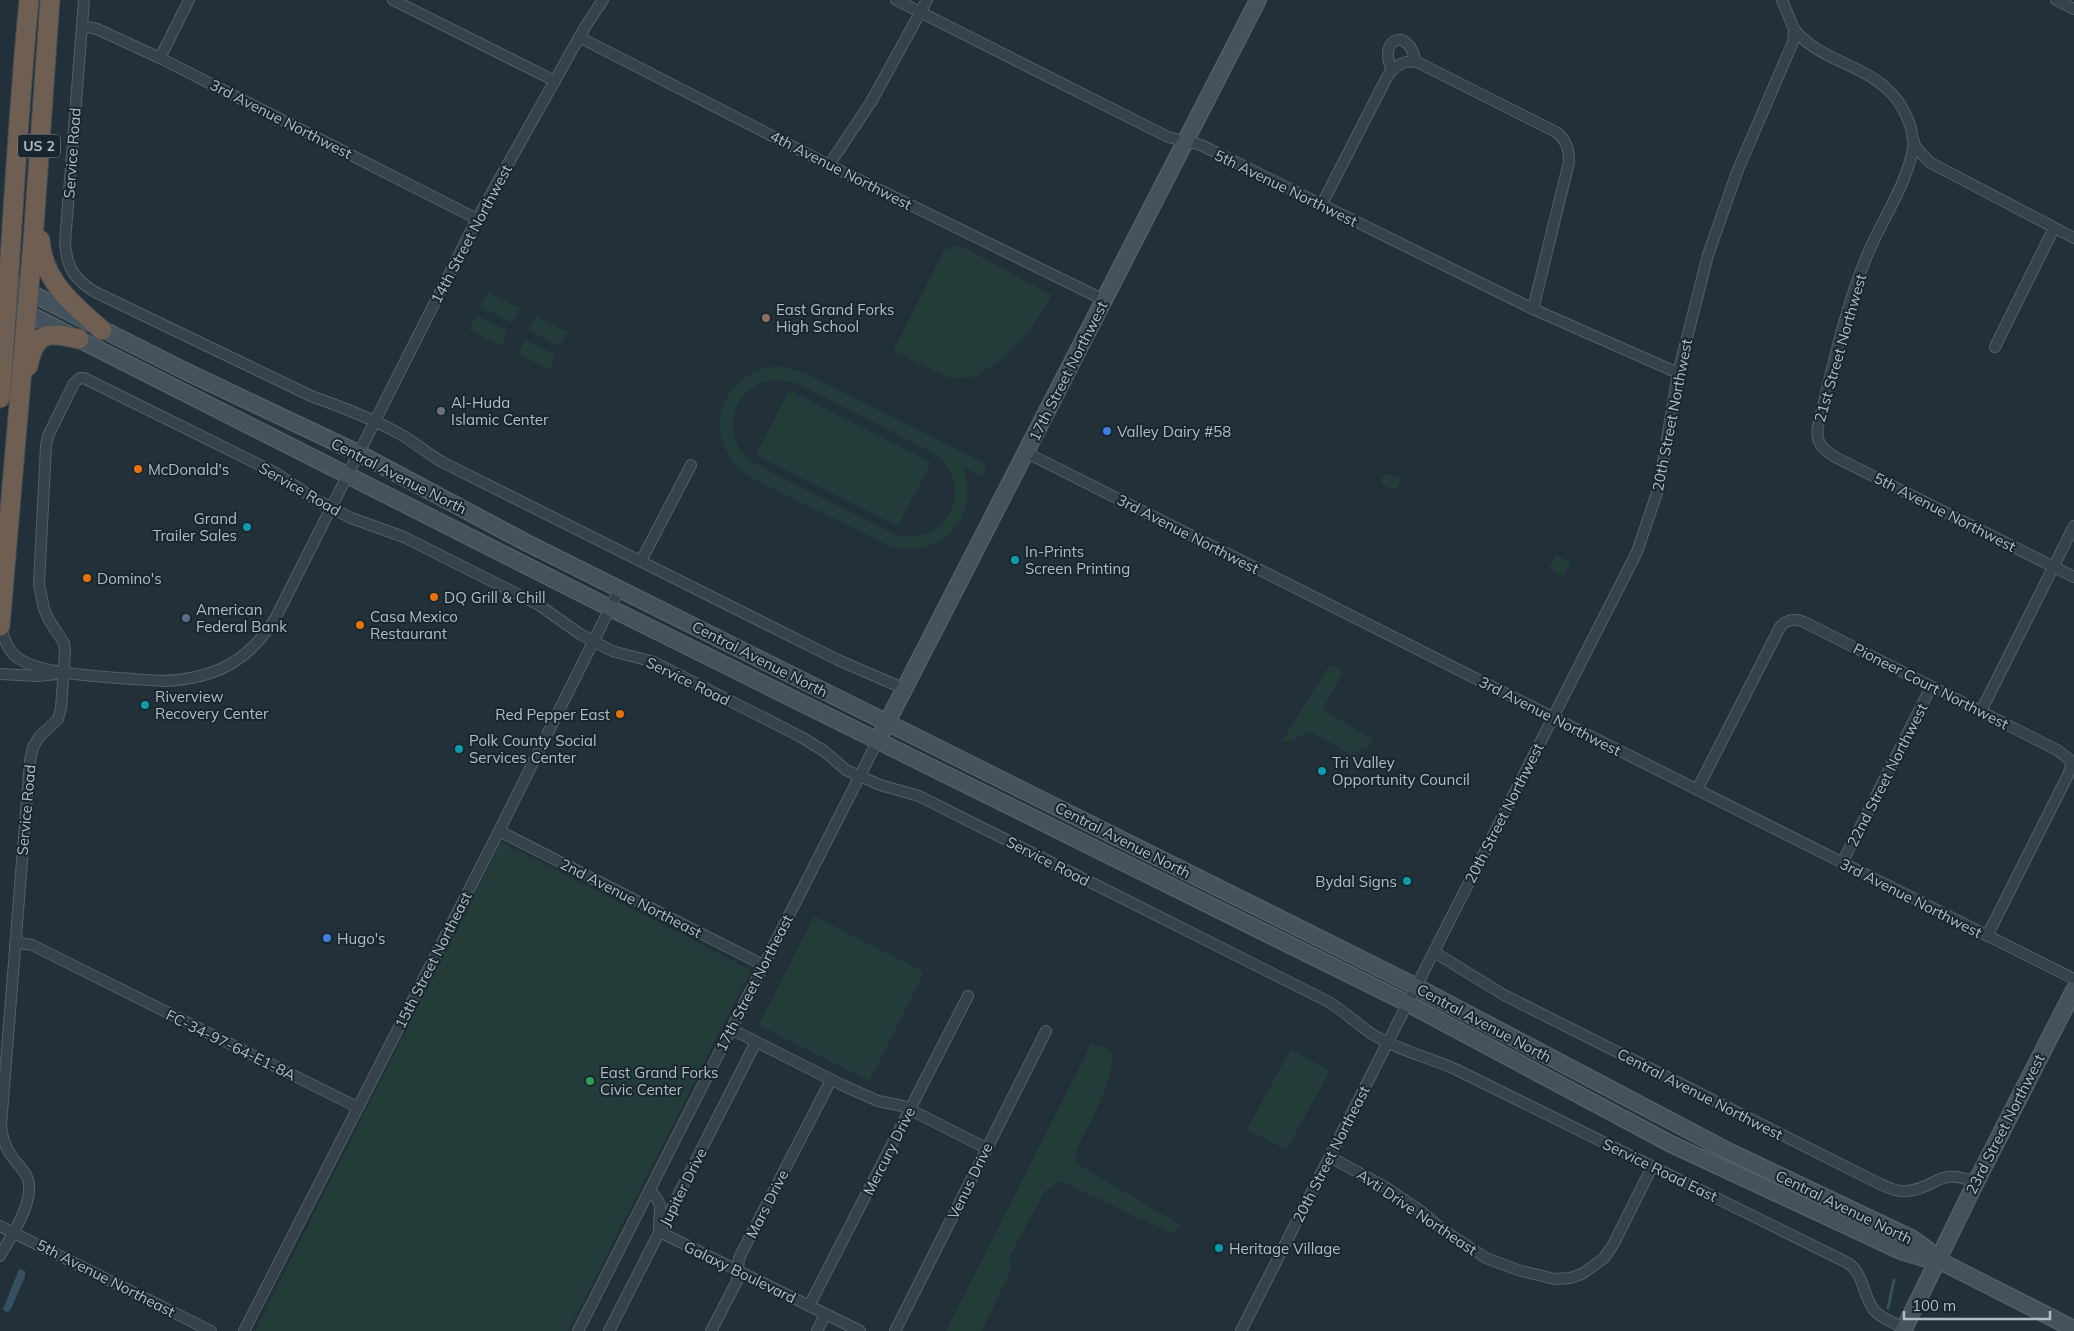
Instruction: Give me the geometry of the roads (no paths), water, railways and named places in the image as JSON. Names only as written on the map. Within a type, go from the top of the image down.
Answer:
[{"type":"highway","name":"US 2","points":[[0,398],[4,290],[15,192],[22,67],[29,0]]},
{"type":"highway","name":"US 2","points":[[0,626],[50,0]]},
{"type":"highway","points":[[0,241],[9,218],[15,192]]},
{"type":"highway","points":[[36,192],[40,251],[43,263],[59,290],[74,307],[102,330]]},
{"type":"highway","points":[[18,411],[31,352],[36,342],[48,334],[79,339]]},
{"type":"main road","name":"17th Street Northwest","points":[[878,742],[1258,0]]},
{"type":"main road","name":"Central Avenue North","points":[[4,290],[27,292],[360,454],[527,543],[1415,986],[1728,1151],[1911,1238],[1927,1249],[1938,1260]]},
{"type":"main road","name":"Central Avenue North","points":[[4,290],[26,312],[610,608],[1407,1003],[1671,1144],[1903,1252],[1938,1260]]},
{"type":"main road","name":"23rd Street Northwest","points":[[1904,1330],[1976,1182],[2074,990]]},
{"type":"main road","points":[[1938,1260],[2074,1329]]},
{"type":"street","name":"Service Road","points":[[84,0],[65,243],[66,259],[72,272],[84,285],[311,396],[338,405],[375,422],[402,436],[442,462],[838,660],[905,689]]},
{"type":"street","points":[[160,58],[189,0]]},
{"type":"street","points":[[393,0],[555,81]]},
{"type":"street","name":"14th Street Northwest","points":[[64,673],[163,681],[209,675],[249,652],[268,629],[360,454],[477,219],[603,0]]},
{"type":"street","name":"5th Avenue Northwest","points":[[896,0],[1168,138],[1201,145],[1321,206],[1533,309],[1678,374]]},
{"type":"street","points":[[829,164],[871,102],[927,0]]},
{"type":"street","points":[[1782,0],[1794,30],[1804,40],[1817,49],[1874,79],[1889,90],[1904,110],[1914,142],[1924,156],[1940,169],[2074,238]]},
{"type":"street","points":[[2056,0],[2074,9]]},
{"type":"street","name":"3rd Avenue Northwest","points":[[82,26],[97,29],[160,58],[477,219]]},
{"type":"street","name":"20th Street Northwest","points":[[1407,1003],[1637,552],[1660,487],[1678,374],[1721,213],[1755,127],[1789,54],[1794,30]]},
{"type":"street","name":"4th Avenue Northwest","points":[[580,37],[829,164],[1104,300]]},
{"type":"street","points":[[1392,70],[1387,52],[1388,48],[1395,41],[1399,40],[1408,43],[1413,50],[1416,62]]},
{"type":"street","points":[[1321,206],[1392,70],[1405,62],[1416,62],[1556,132],[1567,144],[1569,162],[1533,309]]},
{"type":"street","name":"21st Street Northwest","points":[[1819,444],[1816,433],[1853,293],[1866,257],[1908,168],[1914,142]]},
{"type":"street","points":[[1995,347],[2054,228]]},
{"type":"street","name":"Service Road","points":[[0,1256],[30,1195],[27,1176],[11,1155],[3,1140],[1,1125],[30,761],[33,747],[39,737],[58,719],[61,708],[64,673],[64,643],[48,620],[39,584],[46,446],[48,436],[74,384],[80,378],[102,386],[276,473],[316,500],[351,518],[404,537],[539,605],[593,641],[612,650],[654,662],[801,737],[824,751],[840,767],[886,787],[919,796],[1325,1000],[1342,1009],[1368,1030],[1388,1042]]},
{"type":"street","name":"5th Avenue Northwest","points":[[1819,444],[1837,458],[2074,577]]},
{"type":"street","name":"3rd Avenue Northwest","points":[[1025,452],[2074,980]]},
{"type":"street","points":[[642,561],[692,465]]},
{"type":"street","points":[[1981,711],[2074,526]]},
{"type":"street","name":"15th Street Northeast","points":[[244,1331],[499,831],[620,588]]},
{"type":"street","name":"Pioneer Court Northwest","points":[[1697,790],[1780,627],[1786,621],[1797,619],[1804,622],[1981,711],[2064,754],[2071,763],[2068,775],[1987,936]]},
{"type":"street","points":[[0,626],[5,640],[17,658],[26,663],[64,673]]},
{"type":"street","points":[[0,674],[38,676],[64,673]]},
{"type":"street","name":"22nd Street Northwest","points":[[1842,863],[1932,687]]},
{"type":"street","name":"17th Street Northeast","points":[[578,1331],[878,742]]},
{"type":"street","name":"2nd Avenue Northeast","points":[[499,831],[763,965]]},
{"type":"street","name":"FC-34-97-64-E1-8A","points":[[15,944],[20,942],[32,945],[357,1107]]},
{"type":"street","name":"Central Avenue Northwest","points":[[1434,952],[1504,995],[1880,1184],[1896,1190],[1907,1191],[1919,1188],[1945,1176],[1955,1176],[1976,1182]]},
{"type":"street","name":"Mercury Drive","points":[[809,1306],[968,996]]},
{"type":"street","name":"20th Street Northeast","points":[[1241,1331],[1407,1003]]},
{"type":"street","points":[[731,1029],[831,1080],[878,1100],[897,1104],[986,1148]]},
{"type":"street","name":"Venus Drive","points":[[895,1331],[1046,1031]]},
{"type":"street","name":"Jupiter Drive","points":[[609,1331],[756,1042]]},
{"type":"street","name":"Service Road East","points":[[1388,1042],[1407,1052],[1455,1069],[1848,1263],[1856,1269],[1869,1303],[1876,1312],[1904,1330]]},
{"type":"street","name":"Mars Drive","points":[[711,1331],[737,1281],[739,1258],[831,1080]]},
{"type":"street","name":"Avti Drive Northeast","points":[[1330,1157],[1385,1187],[1443,1230],[1486,1258],[1521,1271],[1555,1279],[1582,1274],[1604,1258],[1613,1245],[1652,1167]]},
{"type":"street","points":[[650,1190],[661,1207],[660,1231]]},
{"type":"street","name":"5th Avenue Northeast","points":[[0,1226],[211,1331]]},
{"type":"street","name":"Galaxy Boulevard","points":[[660,1231],[860,1331]]},
{"type":"street","points":[[817,1331],[825,1315]]},
{"type":"water","points":[[19,1269],[25,1271],[25,1277],[10,1311],[6,1312],[3,1309]]},
{"type":"waterway","points":[[1888,1308],[1894,1280]]},
{"type":"place","name":"East Grand Forks High School","points":[[766,318]]},
{"type":"place","name":"Al-Huda Islamic Center","points":[[441,411]]},
{"type":"place","name":"Valley Dairy #58","points":[[1107,431]]},
{"type":"place","name":"McDonald's","points":[[138,469]]},
{"type":"place","name":"Grand Trailer Sales","points":[[247,527]]},
{"type":"place","name":"In-Prints Screen Printing","points":[[1015,560]]},
{"type":"place","name":"Domino's","points":[[87,578]]},
{"type":"place","name":"DQ Grill & Chill","points":[[434,597]]},
{"type":"place","name":"American Federal Bank","points":[[186,618]]},
{"type":"place","name":"Casa Mexico Restaurant","points":[[360,625]]},
{"type":"place","name":"Riverview Recovery Center","points":[[145,705]]},
{"type":"place","name":"Red Pepper East","points":[[620,714]]},
{"type":"place","name":"Polk County Social Services Center","points":[[459,749]]},
{"type":"place","name":"Tri Valley Opportunity Council","points":[[1322,771]]},
{"type":"place","name":"Bydal Signs","points":[[1407,881]]},
{"type":"place","name":"Hugo's","points":[[327,938]]},
{"type":"place","name":"East Grand Forks Civic Center","points":[[590,1081]]},
{"type":"place","name":"Heritage Village","points":[[1219,1248]]}]
